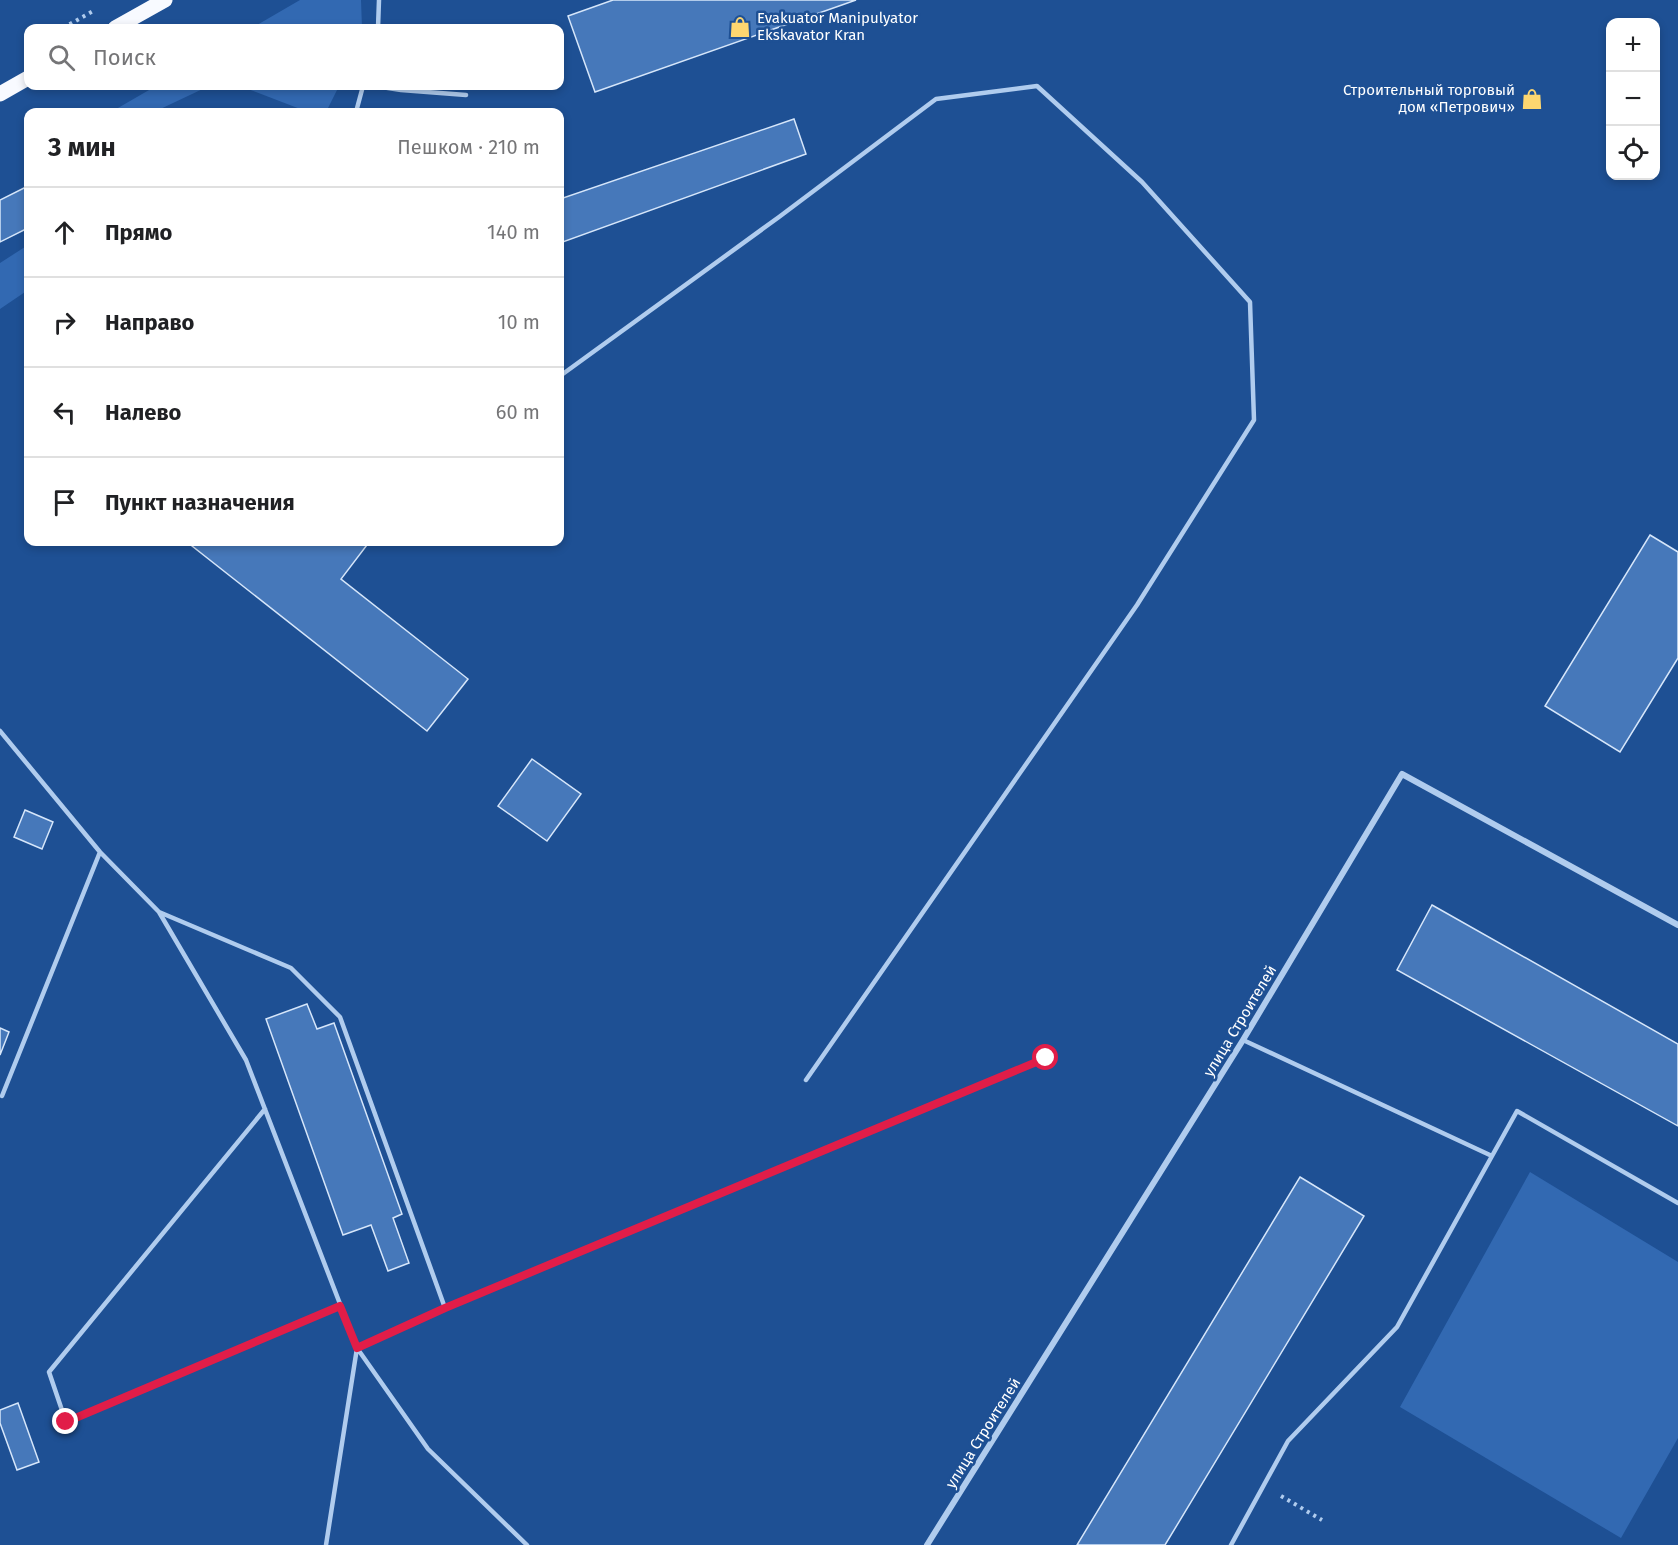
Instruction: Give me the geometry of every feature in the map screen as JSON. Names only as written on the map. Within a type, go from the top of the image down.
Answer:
[{"type":"main road","points":[[122,24],[165,0]]},
{"type":"main road","points":[[0,94],[24,80]]},
{"type":"street","name":"улица Строителей","points":[[927,1545],[1243,1040],[1402,774],[1678,925]]},
{"type":"lane","points":[[378,24],[379,0]]},
{"type":"lane","points":[[564,373],[779,217],[936,99],[1037,86],[1142,182],[1250,302],[1254,420],[1137,605],[806,1080]]},
{"type":"lane","points":[[357,108],[362,90]]},
{"type":"lane","points":[[402,90],[466,96]]},
{"type":"lane","points":[[0,731],[100,852],[159,912],[246,1060],[357,1348],[428,1449],[528,1545]]},
{"type":"lane","points":[[2,1096],[100,852]]},
{"type":"lane","points":[[159,912],[291,968],[340,1017],[445,1308]]},
{"type":"lane","points":[[1243,1040],[1492,1156]]},
{"type":"lane","points":[[357,1348],[445,1308],[1046,1058]]},
{"type":"lane","points":[[265,1109],[49,1372],[66,1422],[340,1306]]},
{"type":"lane","points":[[1231,1545],[1288,1441],[1397,1327],[1517,1111],[1678,1203]]},
{"type":"lane","points":[[326,1545],[357,1348]]},
{"type":"path","points":[[70,24],[101,6]]},
{"type":"path","points":[[1263,1486],[1322,1520]]},
{"type":"shaded area","points":[[300,0],[361,0],[362,24],[259,24]]},
{"type":"shaded area","points":[[149,90],[201,90],[162,108],[118,108]]},
{"type":"shaded area","points":[[250,90],[337,90],[328,108],[298,108]]},
{"type":"shaded area","points":[[24,248],[24,293],[0,309],[0,263]]},
{"type":"shaded area","points":[[1530,1172],[1678,1262],[1678,1438],[1621,1538],[1400,1407]]},
{"type":"building","points":[[613,0],[856,0],[595,92],[568,16]]},
{"type":"building","points":[[794,119],[806,154],[564,242],[564,198]]},
{"type":"building","points":[[24,188],[24,230],[0,242],[0,200]]},
{"type":"building","points":[[1650,535],[1678,552],[1678,658],[1620,752],[1545,706]]},
{"type":"building","points":[[192,546],[366,546],[341,579],[468,679],[427,731]]},
{"type":"building","points":[[532,759],[581,794],[547,841],[498,806]]},
{"type":"building","points":[[25,810],[53,822],[42,849],[14,837]]},
{"type":"building","points":[[1432,905],[1678,1044],[1678,1126],[1397,970]]},
{"type":"building","points":[[307,1004],[317,1029],[334,1023],[402,1214],[393,1218],[409,1263],[388,1271],[371,1225],[343,1235],[266,1019]]},
{"type":"building","points":[[0,1028],[9,1032],[0,1055]]},
{"type":"building","points":[[1300,1177],[1364,1216],[1165,1545],[1077,1545]]},
{"type":"building","points":[[18,1403],[39,1462],[17,1470],[0,1423],[0,1410]]},
{"type":"place","name":"Evakuator Manipulyator Ekskavator Kran","points":[[740,27]]},
{"type":"place","name":"Строительный торговый дом «Петрович»","points":[[1532,99]]},
{"type":"route","points":[[66,1422],[340,1306],[357,1348],[445,1308],[1046,1058]]}]
